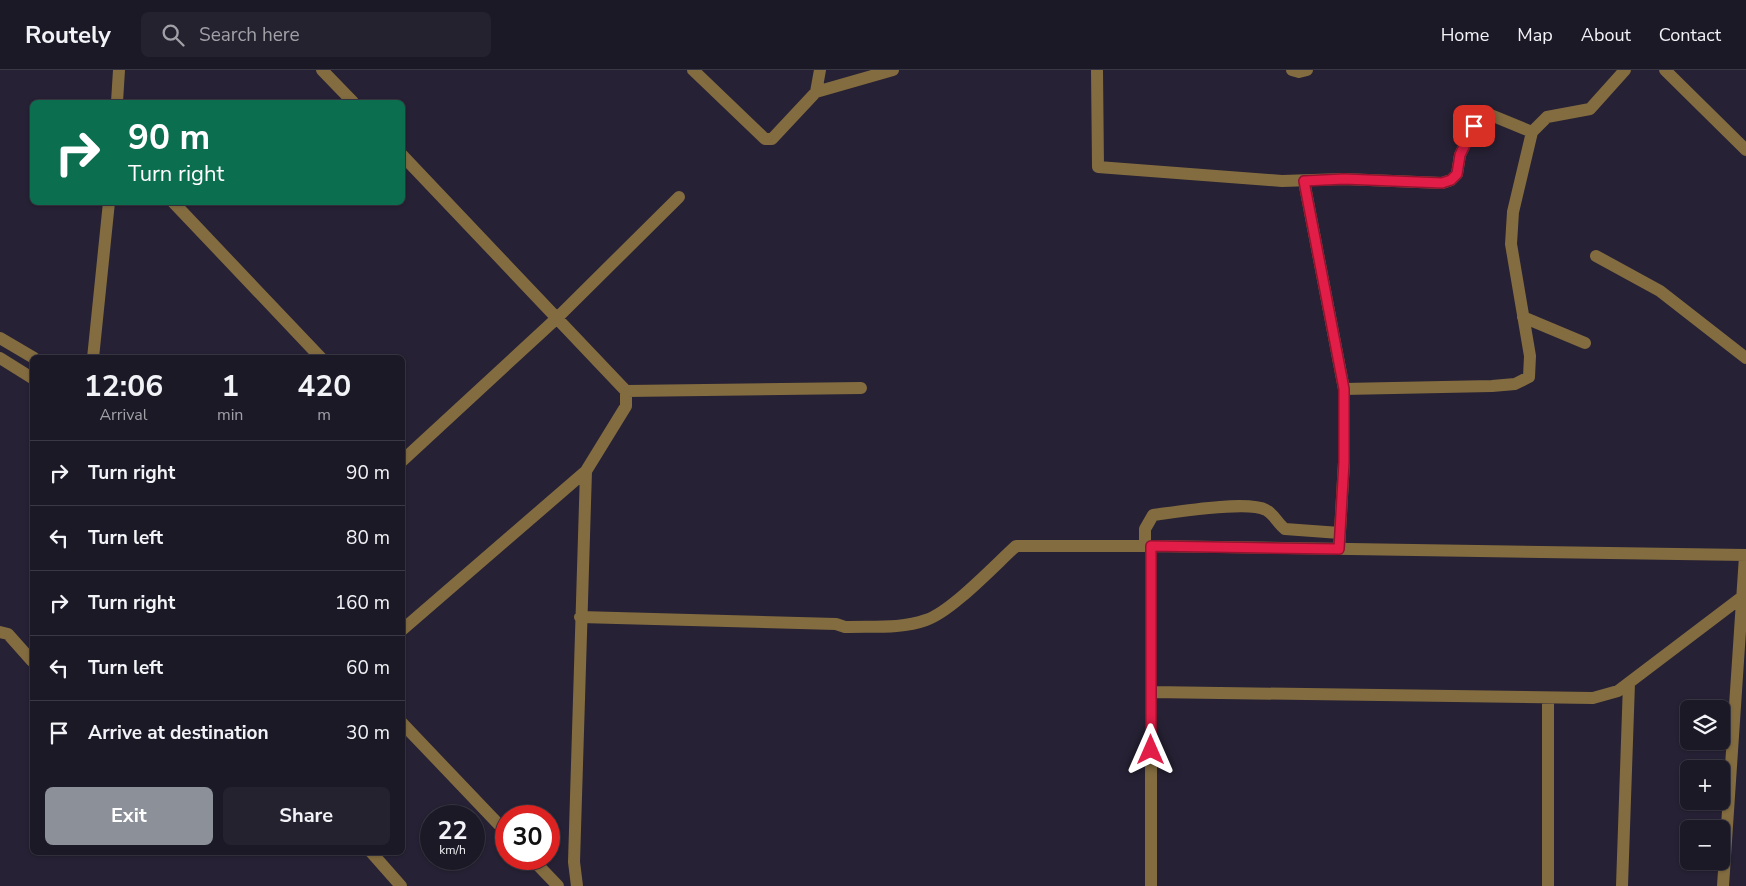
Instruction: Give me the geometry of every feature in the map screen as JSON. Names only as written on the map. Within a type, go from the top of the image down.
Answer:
[{"type":"street","points":[[117,100],[119,70]]},
{"type":"street","points":[[322,70],[351,100]]},
{"type":"street","points":[[693,70],[765,139],[772,139],[816,92],[893,70]]},
{"type":"street","points":[[816,92],[820,70]]},
{"type":"street","points":[[1097,70],[1098,168],[1282,181],[1344,179],[1442,183],[1451,180],[1457,174],[1460,155],[1481,111],[1532,132]]},
{"type":"street","points":[[1292,70],[1307,70]]},
{"type":"street","points":[[1344,389],[1514,384],[1529,377],[1530,356],[1511,244],[1513,212],[1532,132],[1547,118],[1590,109],[1625,70]]},
{"type":"street","points":[[1665,70],[1746,150]]},
{"type":"street","points":[[405,158],[626,391],[626,406],[586,470],[405,627]]},
{"type":"street","points":[[1304,181],[1344,389],[1344,462],[1339,549]]},
{"type":"street","points":[[407,457],[557,318],[679,196]]},
{"type":"street","points":[[93,355],[109,205]]},
{"type":"street","points":[[176,205],[318,355]]},
{"type":"street","points":[[1596,256],[1660,291],[1746,358]]},
{"type":"street","points":[[1523,317],[1585,343]]},
{"type":"street","points":[[0,338],[30,356]]},
{"type":"street","points":[[0,358],[30,377]]},
{"type":"street","points":[[626,391],[861,388]]},
{"type":"street","points":[[576,886],[574,862],[586,470]]},
{"type":"street","points":[[1150,886],[1151,692],[1146,529],[1153,515],[1188,509],[1257,506],[1268,511],[1278,524],[1285,529],[1340,533]]},
{"type":"street","points":[[580,617],[836,624],[845,627],[909,625],[928,620],[953,604],[1016,546],[1148,546],[1746,555],[1723,886]]},
{"type":"street","points":[[1151,692],[1548,699],[1593,698],[1618,691],[1630,683],[1742,597]]},
{"type":"street","points":[[0,632],[8,634],[30,659]]},
{"type":"street","points":[[1622,886],[1630,683]]},
{"type":"street","points":[[1548,699],[1548,886]]},
{"type":"street","points":[[405,726],[495,820]]},
{"type":"street","points":[[374,855],[401,886]]},
{"type":"street","points":[[543,870],[558,886]]},
{"type":"route","points":[[1151,750],[1151,546],[1339,549],[1344,462],[1344,389],[1304,181],[1344,179],[1442,183],[1451,180],[1457,174],[1460,155],[1474,126]]}]
